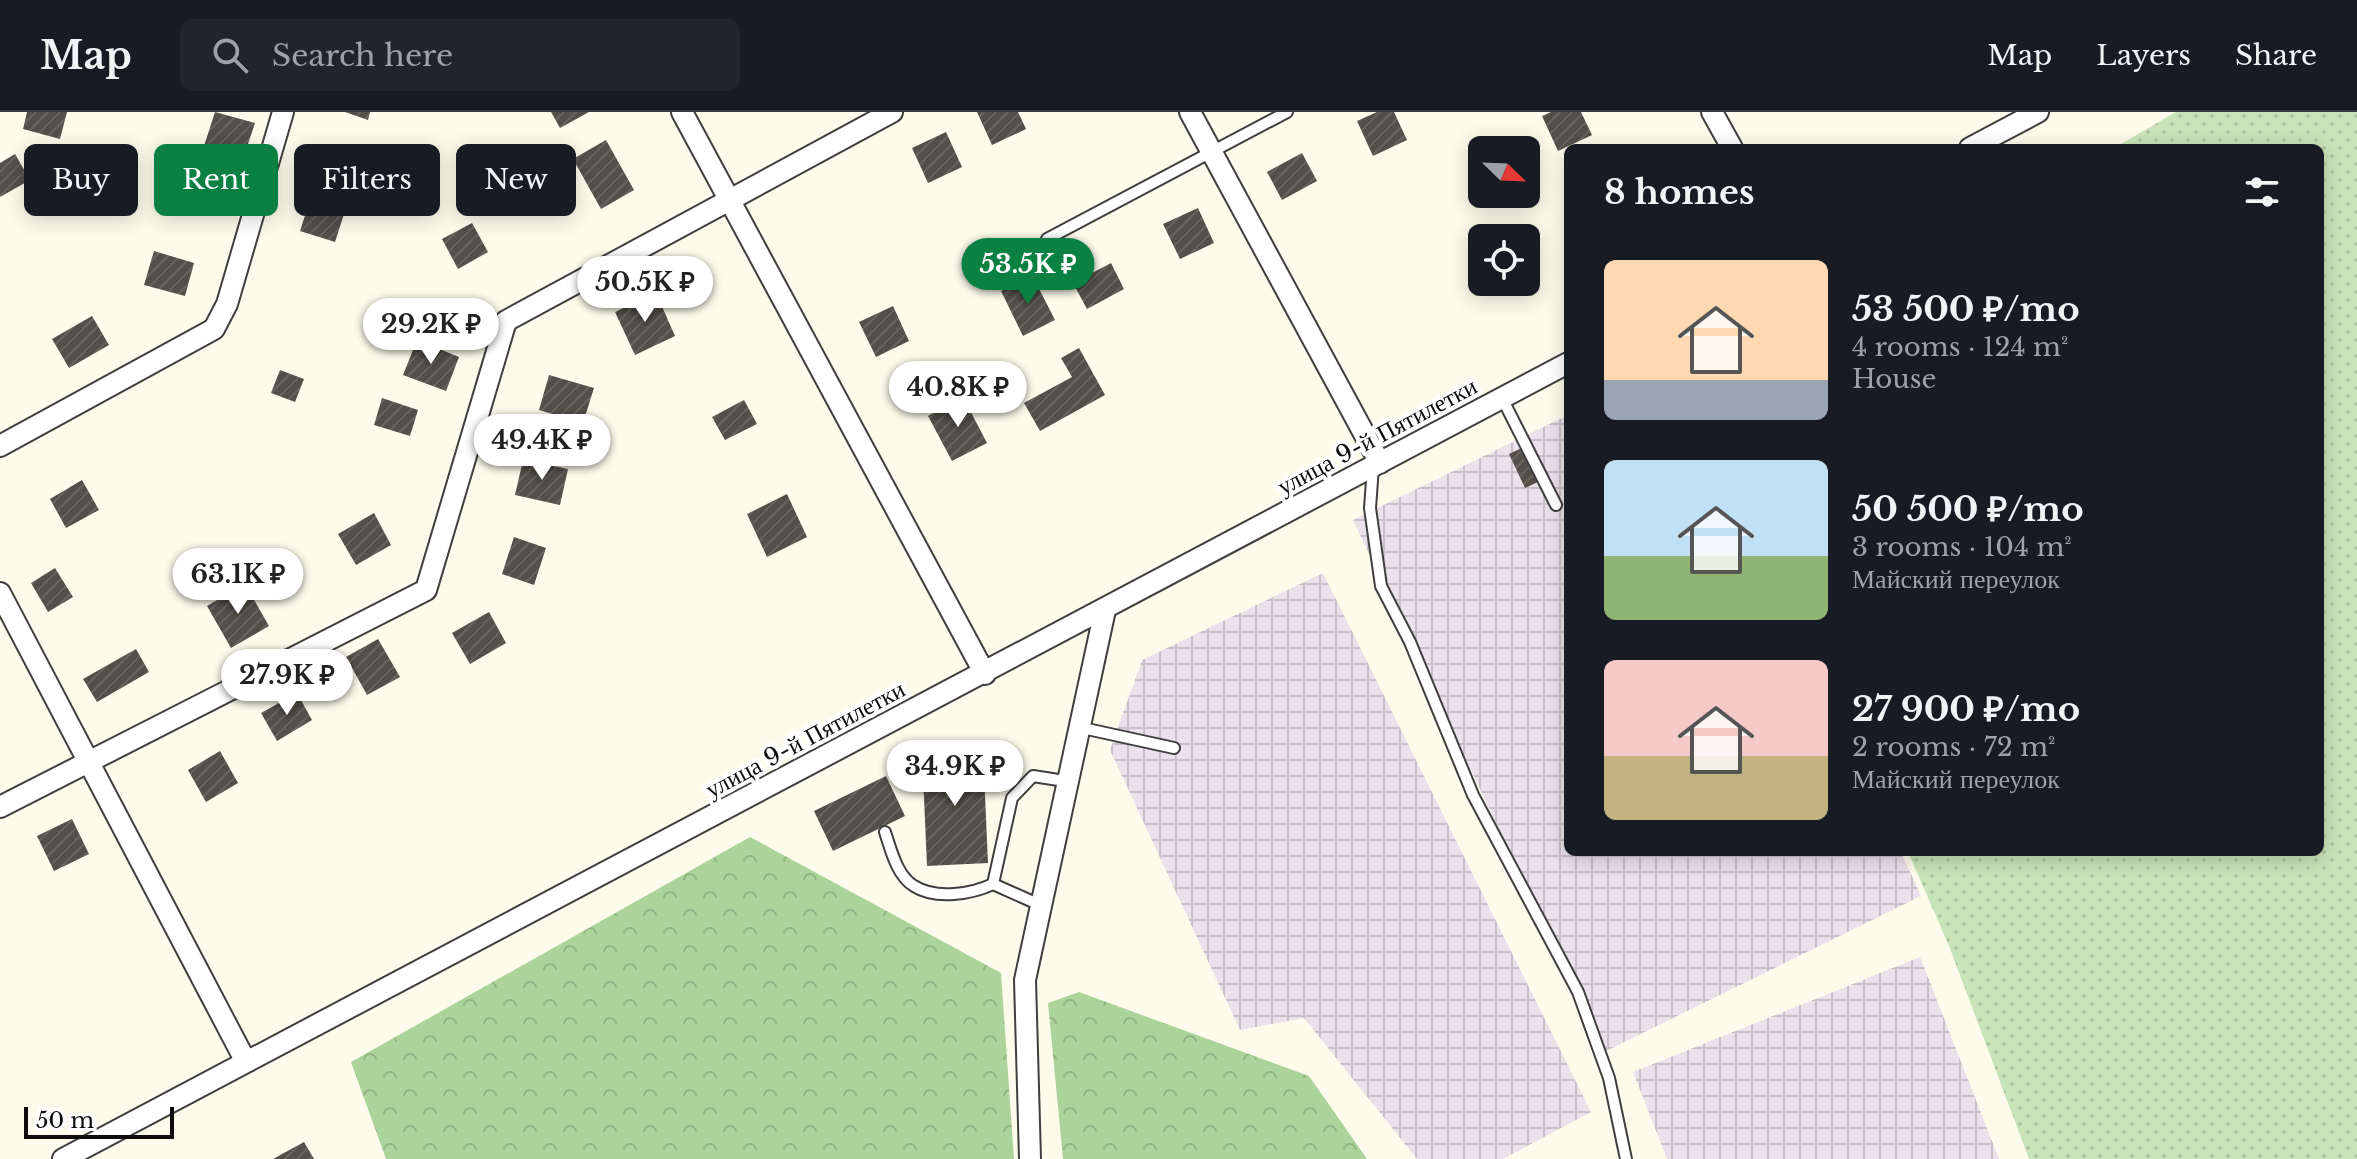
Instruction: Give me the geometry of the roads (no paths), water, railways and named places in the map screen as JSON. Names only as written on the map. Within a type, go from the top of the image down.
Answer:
[{"type":"street","points":[[0,446],[214,329],[227,304],[283,112]]},
{"type":"street","points":[[682,112],[985,674]]},
{"type":"street","points":[[0,807],[426,590],[506,321],[892,112]]},
{"type":"street","points":[[1190,112],[1377,465]]},
{"type":"street","points":[[1712,112],[1730,144]]},
{"type":"street","points":[[1978,144],[2038,112]]},
{"type":"street","name":"улица 9-й Пятилетки","points":[[63,1159],[1564,365]]},
{"type":"street","points":[[0,593],[246,1062]]},
{"type":"street","points":[[1030,1159],[1025,980],[1065,781],[1105,610]]},
{"type":"lane","points":[[1047,239],[1287,112]]},
{"type":"lane","points":[[1502,398],[1556,505]]},
{"type":"lane","points":[[1377,465],[1370,508],[1381,586],[1410,642],[1473,795],[1578,992],[1609,1078],[1626,1159]]},
{"type":"lane","points":[[1078,727],[1174,748]]},
{"type":"lane","points":[[885,832],[895,862],[914,886],[947,894],[980,891],[993,884],[1012,798],[1019,787],[1033,776],[1065,781]]},
{"type":"lane","points":[[993,884],[1040,905]]}]
